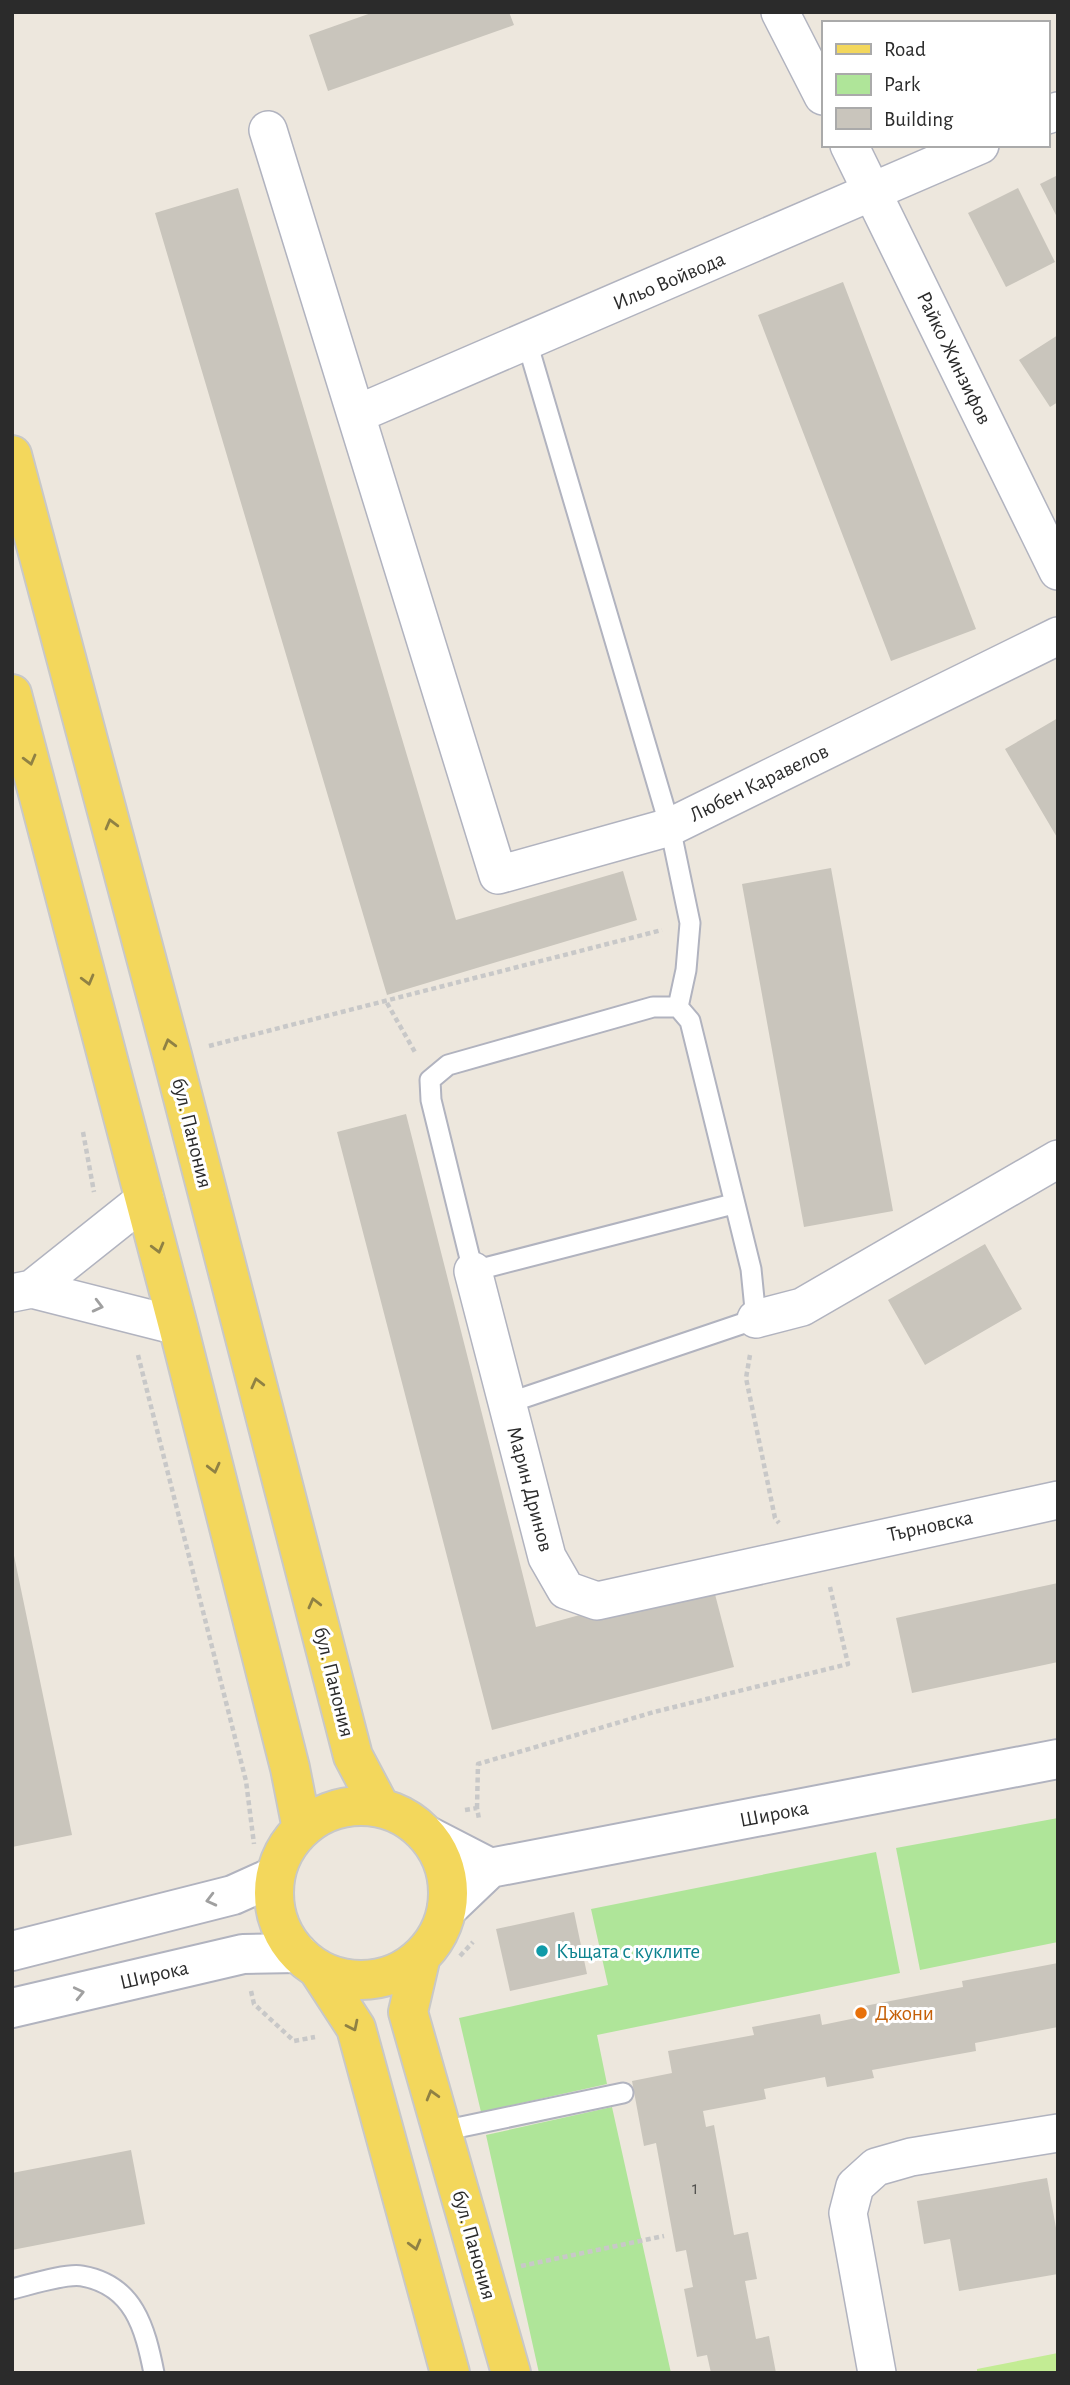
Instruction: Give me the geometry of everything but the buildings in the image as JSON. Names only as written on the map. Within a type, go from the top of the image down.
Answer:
[{"type":"main road","name":"бул. Панония","points":[[12,456],[172,1055],[353,1756],[380,1807]]},
{"type":"main road","points":[[12,694],[178,1326],[302,1829]]},
{"type":"main road","name":"Широка","points":[[490,1868],[1058,1759]]},
{"type":"main road","name":"бул. Панония","points":[[450,2373],[356,2028],[308,1961],[286,1937],[277,1918],[275,1876],[285,1850],[302,1829],[319,1816],[359,1805],[380,1807],[407,1818],[441,1824],[447,1909],[437,1959],[408,2012],[511,2373]]},
{"type":"main road","points":[[441,1824],[490,1868],[447,1909]]},
{"type":"main road","points":[[12,1951],[233,1895],[275,1876]]},
{"type":"main road","name":"Широка","points":[[12,2008],[243,1954],[308,1961]]},
{"type":"main road","name":"бул. Панония","points":[[308,1961],[338,1977],[360,1979],[382,1977],[437,1959]]},
{"type":"street","points":[[780,12],[822,94]]},
{"type":"street","points":[[268,130],[498,875],[670,827]]},
{"type":"street","name":"Райко Жинзифов","points":[[850,147],[1058,571]]},
{"type":"street","name":"Ильо Войвода","points":[[357,414],[976,147]]},
{"type":"street","name":"Любен Каравелов","points":[[670,827],[1058,636]]},
{"type":"street","points":[[756,1319],[802,1307],[1058,1159]]},
{"type":"street","points":[[22,1291],[145,1199]]},
{"type":"street","name":"Марин Дринов","points":[[473,1271],[547,1556],[566,1590],[597,1601],[803,1553]]},
{"type":"street","points":[[22,1291],[178,1326]]},
{"type":"street","name":"Търновска","points":[[803,1553],[1058,1500]]},
{"type":"street","points":[[877,2373],[848,2213],[855,2186],[876,2166],[911,2157],[1058,2133]]},
{"type":"lane","points":[[527,342],[670,827]]},
{"type":"lane","name":"Любен Каравелов","points":[[670,827],[690,923],[686,970],[678,1007]]},
{"type":"lane","points":[[508,1403],[756,1319],[751,1269],[690,1021],[678,1007],[653,1007],[448,1065],[430,1080],[431,1100],[473,1271],[733,1204]]},
{"type":"lane","points":[[442,2131],[623,2093]]},
{"type":"lane","points":[[12,2289],[81,2275],[120,2290],[145,2326],[154,2373]]},
{"type":"path","points":[[172,1055],[387,1003],[690,923]]},
{"type":"path","points":[[387,1003],[430,1080]]},
{"type":"path","points":[[82,1128],[101,1234]]},
{"type":"path","points":[[128,1313],[246,1781],[254,1848],[230,1873],[233,1895]]},
{"type":"path","points":[[490,1868],[477,1808],[478,1764],[654,1712],[848,1664],[830,1586],[775,1518],[746,1378],[756,1319]]},
{"type":"path","points":[[441,1824],[477,1808]]},
{"type":"path","points":[[437,1959],[480,1934]]},
{"type":"path","points":[[243,1954],[254,2004],[293,2041],[356,2028]]},
{"type":"path","points":[[482,2274],[663,2236]]},
{"type":"green space","points":[[1058,1818],[1058,1942],[920,1970],[896,1848]]},
{"type":"green space","points":[[876,1852],[900,1973],[597,2035],[607,2084],[481,2112],[459,2018],[608,1985],[591,1909]]},
{"type":"green space","points":[[612,2107],[671,2373],[539,2373],[486,2135]]},
{"type":"green space","points":[[1058,2353],[1058,2373],[977,2373],[977,2369]]},
{"type":"place","name":"Къщата с куклите","points":[[542,1951]]},
{"type":"place","name":"Джони","points":[[861,2013]]}]
